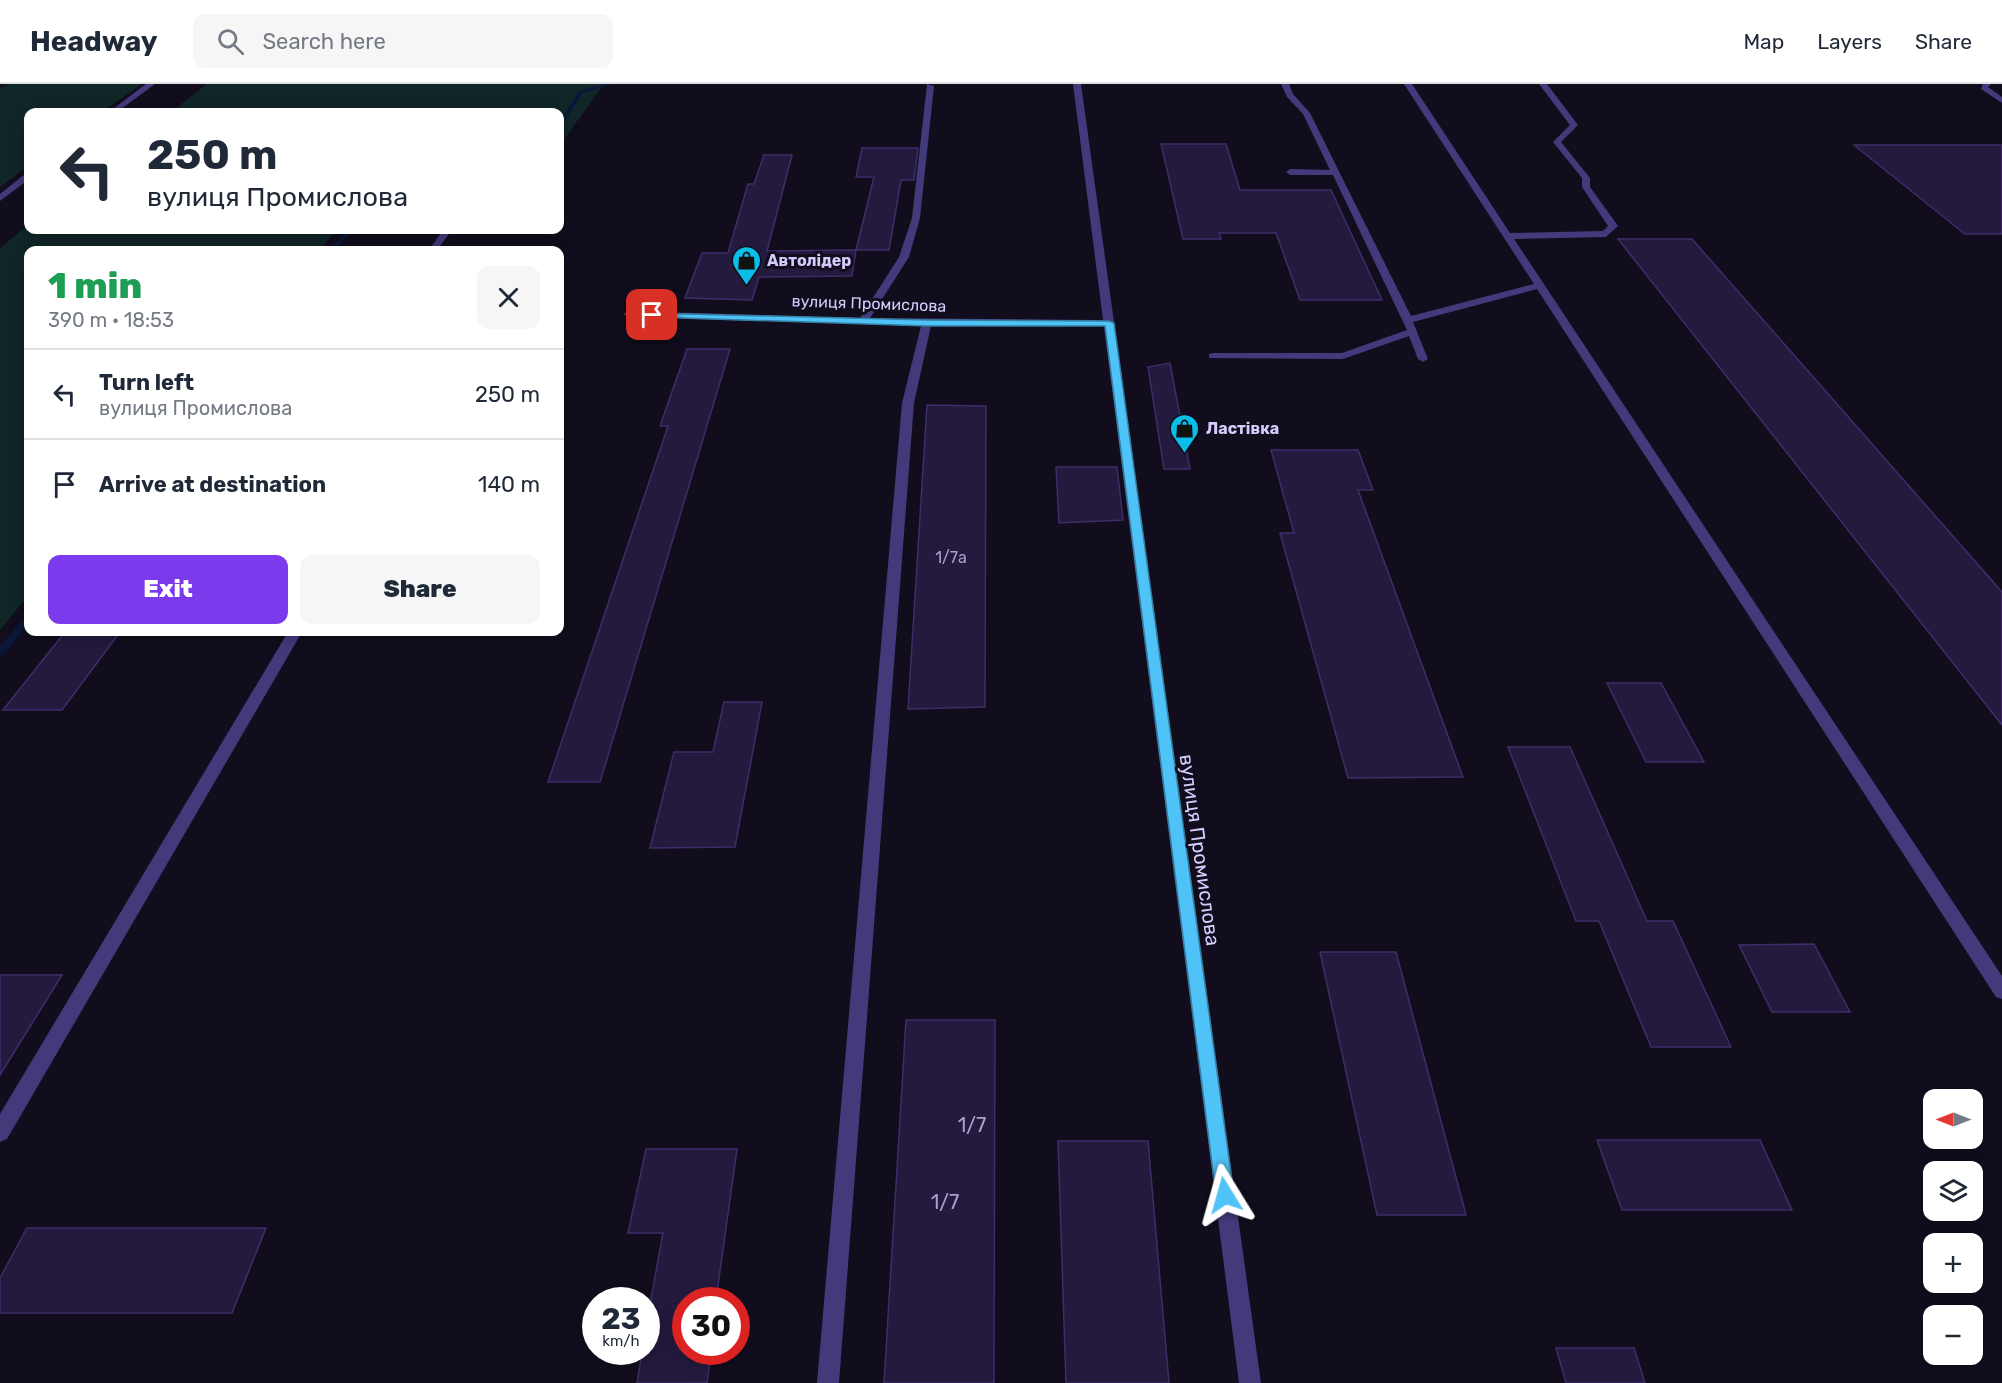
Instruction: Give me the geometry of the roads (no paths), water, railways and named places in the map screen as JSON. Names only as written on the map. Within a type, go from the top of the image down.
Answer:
[{"type":"street","points":[[119,108],[152,84]]},
{"type":"street","name":"вулиця Промислова","points":[[1077,84],[1250,1383]]},
{"type":"street","points":[[1285,84],[1290,95],[1306,113],[1407,320],[1423,359]]},
{"type":"street","points":[[1408,84],[2002,991]]},
{"type":"street","points":[[1506,236],[1591,236],[1606,234],[1612,226],[1586,187],[1586,178],[1557,142],[1574,125],[1543,84]]},
{"type":"street","points":[[1987,84],[1984,87],[1988,92],[2002,101]]},
{"type":"street","points":[[863,321],[904,257],[916,218],[930,86]]},
{"type":"street","points":[[1290,172],[1335,173]]},
{"type":"street","points":[[0,198],[24,179]]},
{"type":"street","points":[[1407,320],[1538,285]]},
{"type":"street","name":"вулиця Промислова","points":[[628,314],[927,323],[1109,323]]},
{"type":"street","points":[[828,1383],[908,403],[927,323]]},
{"type":"street","points":[[1213,356],[1343,356],[1412,332]]},
{"type":"street","points":[[0,1132],[293,636]]},
{"type":"waterway","points":[[564,118],[581,92],[610,84]]},
{"type":"waterway","points":[[335,246],[346,234]]},
{"type":"waterway","points":[[0,653],[24,624]]},
{"type":"place","name":"Автолідер","points":[[746,286]]},
{"type":"place","name":"Ластівка","points":[[1185,454]]}]
